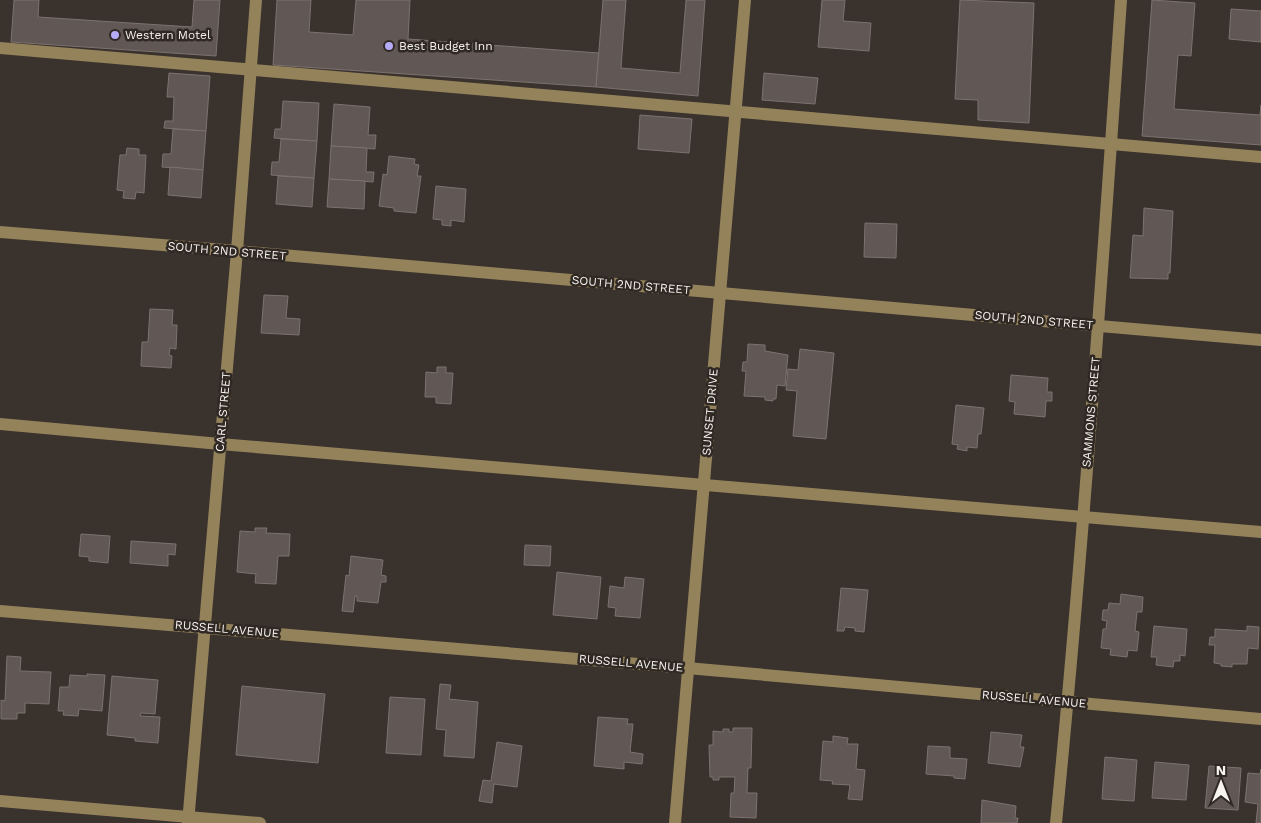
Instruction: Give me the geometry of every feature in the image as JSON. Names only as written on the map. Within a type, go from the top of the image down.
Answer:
[{"type":"street","name":"CARL STREET","points":[[188,820],[237,251],[256,0]]},
{"type":"street","name":"SUNSET DRIVE","points":[[675,823],[745,0]]},
{"type":"street","name":"SAMMONS STREET","points":[[1056,823],[1083,518],[1122,0]]},
{"type":"street","points":[[0,48],[1261,157]]},
{"type":"street","name":"SOUTH 2ND STREET","points":[[0,232],[1261,340]]},
{"type":"street","points":[[0,424],[1261,532]]},
{"type":"street","name":"RUSSELL AVENUE","points":[[0,610],[1261,718]]},
{"type":"street","points":[[0,802],[188,820],[260,823]]},
{"type":"building","name":"Western Motel","points":[[14,0],[39,0],[38,17],[192,27],[194,0],[220,0],[216,56],[11,42]]},
{"type":"building","name":"Best Budget Inn","points":[[277,0],[311,0],[309,32],[353,35],[356,0],[410,0],[408,39],[599,53],[596,87],[273,65]]},
{"type":"building","points":[[603,0],[626,0],[621,68],[680,73],[686,0],[705,0],[698,96],[596,87]]},
{"type":"building","points":[[822,0],[845,0],[843,21],[871,23],[869,51],[818,47]]},
{"type":"building","points":[[960,0],[1034,3],[1029,123],[978,120],[978,100],[955,99]]},
{"type":"building","points":[[1152,0],[1195,3],[1191,56],[1178,55],[1174,109],[1260,115],[1261,105],[1261,145],[1142,136]]},
{"type":"building","points":[[1231,9],[1261,11],[1261,42],[1229,39]]},
{"type":"building","points":[[169,73],[210,76],[206,131],[164,128],[165,121],[173,121],[174,97],[167,97]]},
{"type":"building","points":[[764,73],[818,78],[815,104],[762,100]]},
{"type":"building","points":[[283,101],[319,103],[317,141],[274,138],[275,129],[281,129]]},
{"type":"building","points":[[334,104],[370,107],[368,135],[376,135],[375,149],[331,146]]},
{"type":"building","points":[[640,115],[692,119],[689,153],[638,149]]},
{"type":"building","points":[[173,129],[206,131],[203,170],[162,167],[163,154],[171,154]]},
{"type":"building","points":[[281,139],[317,141],[314,178],[271,175],[272,162],[279,162]]},
{"type":"building","points":[[331,146],[367,148],[366,172],[374,172],[373,182],[329,179]]},
{"type":"building","points":[[127,148],[139,149],[139,155],[146,155],[144,193],[136,192],[135,199],[123,198],[124,191],[117,190],[120,155],[126,155]]},
{"type":"building","points":[[389,156],[415,159],[414,164],[419,165],[417,176],[421,176],[416,213],[394,211],[394,208],[379,206],[383,174],[387,175]]},
{"type":"building","points":[[170,167],[203,170],[201,198],[168,195]]},
{"type":"building","points":[[278,176],[314,178],[312,207],[276,204]]},
{"type":"building","points":[[329,179],[365,181],[364,209],[327,207]]},
{"type":"building","points":[[436,186],[466,189],[464,222],[451,220],[451,226],[442,225],[442,220],[433,219]]},
{"type":"building","points":[[1144,208],[1173,211],[1170,273],[1168,273],[1168,279],[1130,278],[1133,235],[1143,236]]},
{"type":"building","points":[[865,223],[897,224],[896,258],[864,257]]},
{"type":"building","points":[[264,295],[288,296],[286,318],[300,319],[299,335],[261,333]]},
{"type":"building","points":[[150,309],[173,310],[172,325],[177,325],[176,349],[170,348],[169,355],[172,356],[171,368],[141,366],[142,342],[148,342]]},
{"type":"building","points":[[748,344],[765,345],[765,351],[788,355],[785,386],[777,385],[776,399],[773,399],[773,401],[765,400],[765,397],[744,396],[746,371],[742,371],[743,362],[747,362]]},
{"type":"building","points":[[800,349],[834,353],[826,439],[793,436],[797,391],[786,390],[788,369],[798,370]]},
{"type":"building","points":[[437,367],[446,367],[446,373],[453,373],[451,404],[436,403],[436,397],[425,397],[426,372],[437,373]]},
{"type":"building","points":[[1011,375],[1048,378],[1047,392],[1052,392],[1052,401],[1046,401],[1045,417],[1014,414],[1015,402],[1009,401]]},
{"type":"building","points":[[956,405],[984,408],[981,434],[978,434],[977,448],[967,447],[967,451],[957,449],[958,445],[952,444]]},
{"type":"building","points":[[255,528],[267,528],[266,533],[290,534],[289,556],[278,556],[276,584],[255,583],[256,574],[237,572],[240,531],[255,532]]},
{"type":"building","points":[[81,534],[110,536],[108,563],[89,561],[89,557],[79,556]]},
{"type":"building","points":[[131,541],[176,544],[175,555],[168,554],[168,566],[130,563]]},
{"type":"building","points":[[525,545],[551,546],[550,566],[524,565]]},
{"type":"building","points":[[351,556],[383,560],[381,575],[386,576],[386,582],[381,582],[378,603],[357,601],[357,596],[355,596],[353,612],[342,611],[346,575],[349,576]]},
{"type":"building","points":[[557,572],[601,577],[597,619],[553,615]]},
{"type":"building","points":[[625,577],[644,579],[640,618],[615,616],[616,608],[608,607],[610,586],[624,588]]},
{"type":"building","points":[[841,588],[868,590],[864,632],[855,631],[855,628],[845,627],[844,631],[837,631]]},
{"type":"building","points":[[1121,594],[1143,597],[1142,612],[1137,612],[1135,631],[1139,632],[1137,651],[1128,650],[1127,657],[1110,655],[1111,649],[1101,648],[1103,629],[1106,629],[1107,621],[1102,620],[1103,610],[1108,610],[1109,603],[1120,604]]},
{"type":"building","points":[[1154,626],[1187,629],[1185,656],[1180,655],[1180,661],[1174,661],[1173,667],[1156,665],[1157,657],[1151,657]]},
{"type":"building","points":[[1247,626],[1259,627],[1258,649],[1248,648],[1247,664],[1232,664],[1232,667],[1214,663],[1215,645],[1209,645],[1210,637],[1215,637],[1215,629],[1247,631]]},
{"type":"building","points":[[7,656],[21,657],[20,671],[51,672],[49,704],[25,703],[25,713],[17,713],[17,719],[1,719],[1,700],[5,701]]},
{"type":"building","points":[[87,674],[105,675],[102,711],[79,709],[78,716],[63,715],[64,711],[58,711],[60,687],[69,687],[70,675],[87,676]]},
{"type":"building","points":[[112,676],[158,680],[155,714],[141,713],[140,716],[160,717],[158,743],[135,741],[135,738],[107,735]]},
{"type":"building","points":[[440,684],[451,685],[449,699],[478,702],[474,758],[444,756],[446,730],[436,729]]},
{"type":"building","points":[[242,686],[325,694],[318,763],[236,755]]},
{"type":"building","points":[[390,697],[425,699],[421,755],[386,753]]},
{"type":"building","points":[[598,717],[628,719],[627,724],[633,724],[630,752],[643,754],[642,764],[624,762],[624,769],[594,766]]},
{"type":"building","points":[[733,728],[752,728],[751,768],[748,768],[747,793],[757,793],[756,818],[730,817],[731,793],[734,793],[735,777],[719,777],[719,780],[713,780],[713,777],[710,777],[709,745],[713,745],[713,731],[723,732],[723,729],[729,729],[729,732],[733,732]]},
{"type":"building","points":[[991,732],[1022,735],[1020,747],[1024,747],[1020,767],[988,763]]},
{"type":"building","points":[[833,736],[848,738],[847,744],[858,744],[856,769],[865,770],[862,800],[848,799],[850,785],[832,784],[833,781],[820,780],[823,741],[833,742]]},
{"type":"building","points":[[497,742],[522,746],[517,787],[494,784],[492,803],[479,801],[483,780],[491,781]]},
{"type":"building","points":[[928,746],[950,747],[950,758],[967,759],[965,779],[954,778],[954,776],[926,774]]},
{"type":"building","points":[[1105,757],[1137,760],[1134,801],[1102,799]]},
{"type":"building","points":[[1155,762],[1189,765],[1186,800],[1152,798]]},
{"type":"building","points":[[1209,766],[1241,768],[1238,810],[1205,808]]},
{"type":"building","points":[[1261,769],[1261,823],[1256,823],[1258,804],[1245,802],[1248,773],[1260,774]]},
{"type":"building","points":[[982,800],[1016,806],[1015,818],[1018,818],[1017,823],[981,823]]},
{"type":"place","name":"Western Motel","points":[[115,35]]},
{"type":"place","name":"Best Budget Inn","points":[[389,46]]}]
